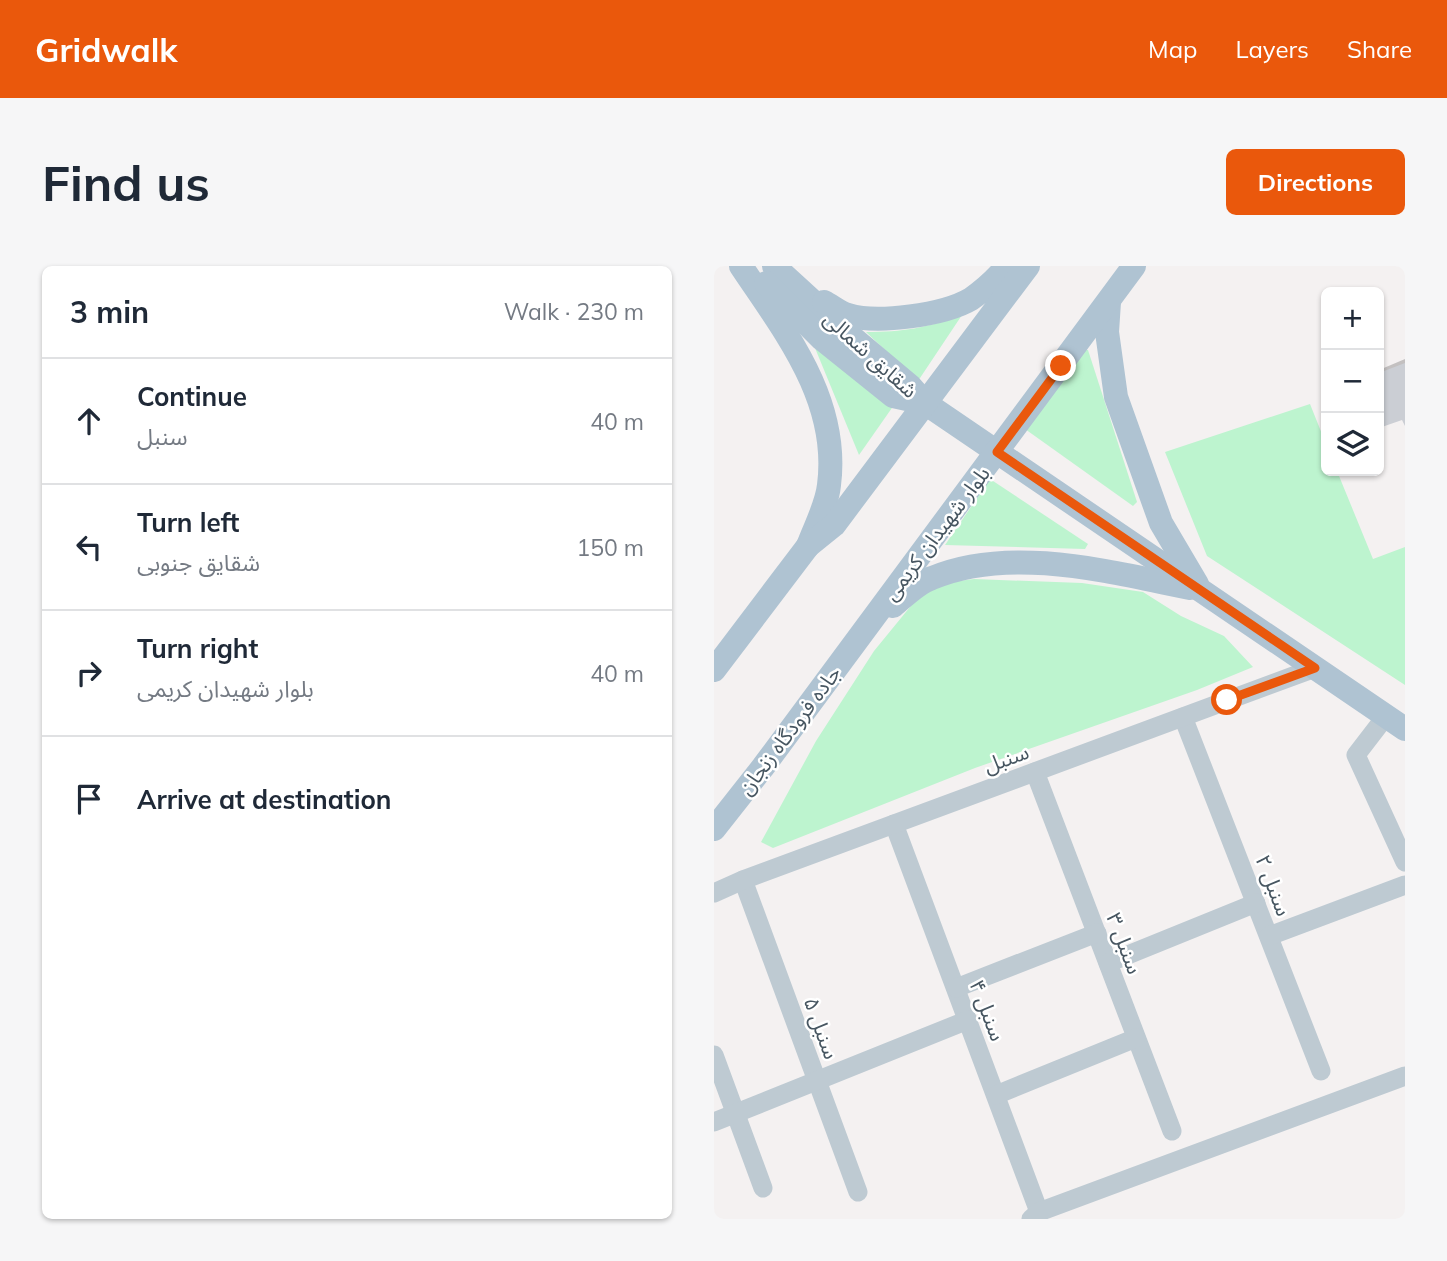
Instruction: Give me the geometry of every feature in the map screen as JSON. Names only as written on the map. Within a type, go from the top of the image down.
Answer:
[{"type":"main road","points":[[741,266],[809,370],[824,415],[829,445],[830,486],[808,546]]},
{"type":"main road","name":"شقایق شمالی","points":[[750,266],[822,339],[893,396],[925,403]]},
{"type":"main road","points":[[781,273],[846,315],[872,319],[937,311],[969,300],[996,279],[1007,266]]},
{"type":"main road","points":[[714,670],[808,546],[834,525],[1027,266]]},
{"type":"main road","name":"بلوار شهیدان کریمی","points":[[863,631],[1135,266]]},
{"type":"main road","name":"شقایق شمالی","points":[[781,273],[910,386],[925,403]]},
{"type":"main road","points":[[1109,302],[1107,332],[1116,397],[1161,523],[1201,591]]},
{"type":"main road","points":[[925,403],[1396,723]]},
{"type":"main road","points":[[863,631],[911,590],[931,578],[968,567],[1021,562],[1086,567],[1201,591]]},
{"type":"main road","name":"جاده فرودگاه زنجان","points":[[714,828],[863,631]]},
{"type":"street","name":"سنبل","points":[[714,893],[1315,668]]},
{"type":"street","name":"سنبل ۲","points":[[1183,717],[1321,1071]]},
{"type":"street","points":[[1396,723],[1356,755],[1405,862]]},
{"type":"street","name":"سنبل ۳","points":[[1035,772],[1172,1131]]},
{"type":"street","name":"سنبل ۴","points":[[894,824],[996,1095],[1035,1215]]},
{"type":"street","name":"سنبل ۵","points":[[743,880],[858,1192]]},
{"type":"street","points":[[1269,936],[1405,884]]},
{"type":"street","points":[[1108,962],[1256,903]]},
{"type":"street","points":[[956,988],[1097,933]]},
{"type":"street","points":[[714,1122],[968,1020]]},
{"type":"street","points":[[996,1095],[1136,1038]]},
{"type":"street","points":[[714,1055],[763,1188]]},
{"type":"street","points":[[1035,1215],[1405,1076]]},
{"type":"green space","points":[[962,315],[918,381],[866,332],[914,328]]},
{"type":"green space","points":[[815,348],[894,405],[859,455]]},
{"type":"green space","points":[[1083,350],[1088,350],[1137,502],[1133,506],[1025,429]]},
{"type":"green space","points":[[1310,404],[1321,432],[1321,476],[1339,476],[1373,559],[1405,547],[1405,685],[1207,556],[1165,452]]},
{"type":"green space","points":[[990,479],[1088,544],[1085,549],[945,545]]},
{"type":"green space","points":[[974,579],[1082,583],[1143,592],[1181,616],[1224,636],[1253,667],[1197,690],[975,768],[773,848],[761,842],[816,741],[874,651],[928,585]]},
{"type":"building","points":[[1405,363],[1405,426],[1402,420],[1384,426],[1384,371]]},
{"type":"route","points":[[1061,366],[997,452],[1315,668],[1227,700]]}]
